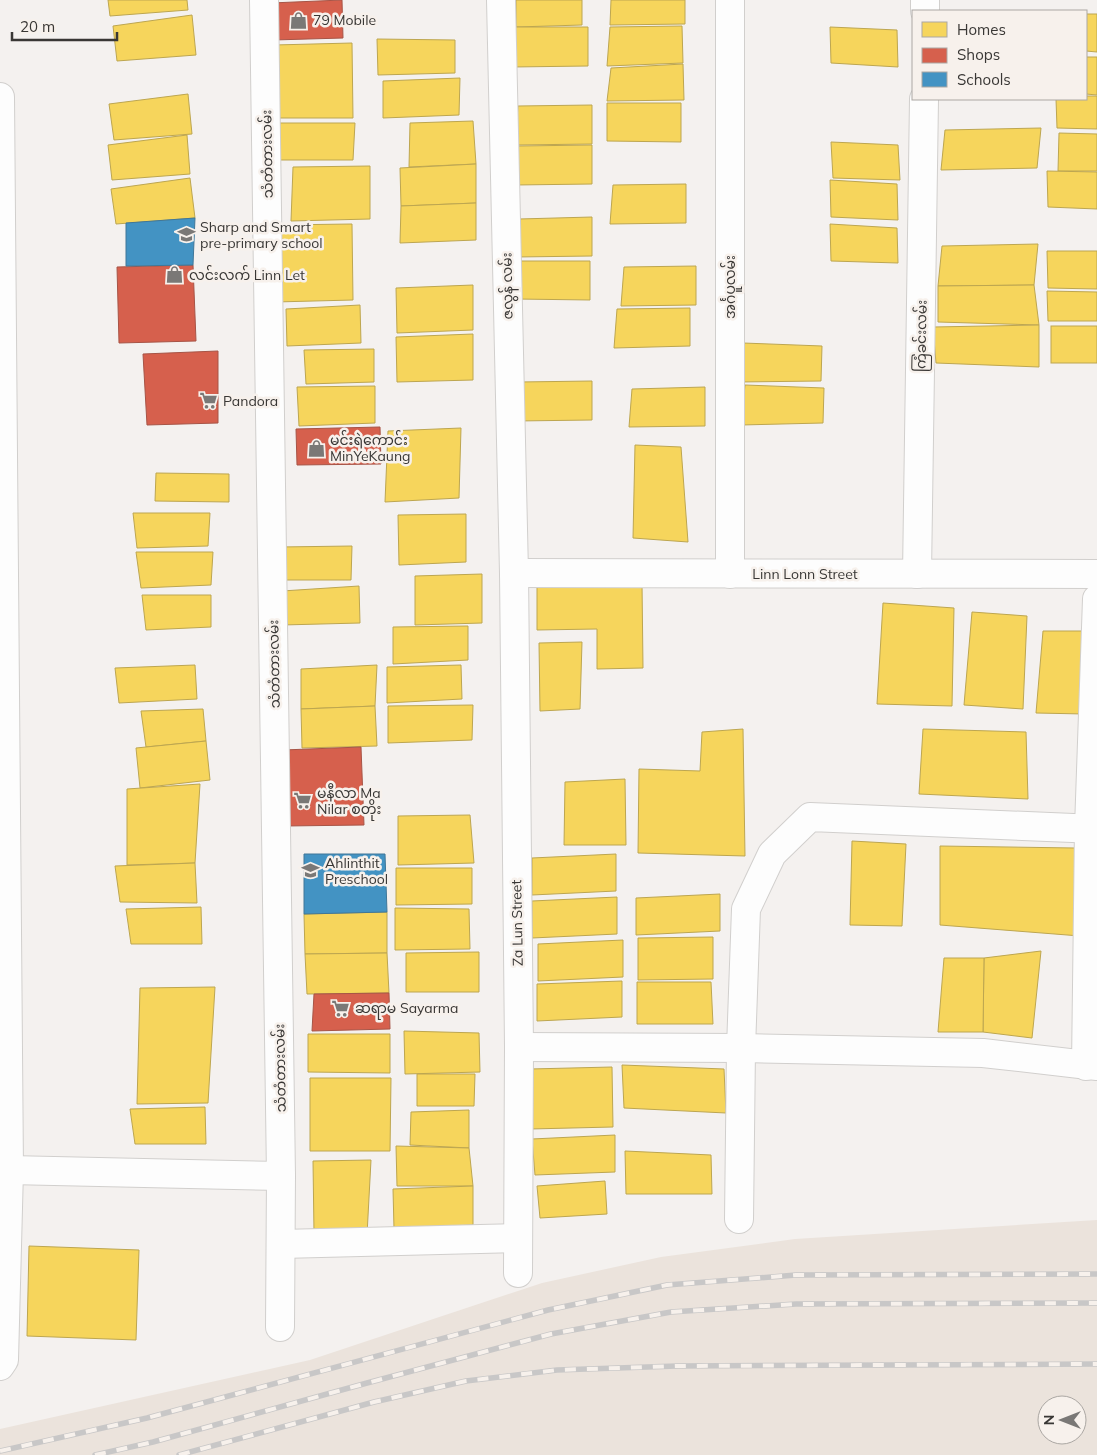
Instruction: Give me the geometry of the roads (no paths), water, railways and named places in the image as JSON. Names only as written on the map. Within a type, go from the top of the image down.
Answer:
[{"type":"street","name":"သံတံတားလမ်း","points":[[264,0],[281,1176],[280,1327]]},
{"type":"street","name":"ဇလွန် လမ်း","points":[[501,0],[514,573]]},
{"type":"street","name":"အင်္ဂပူလမ်း","points":[[730,0],[730,574]]},
{"type":"street","points":[[0,97],[9,1170],[4,1360],[0,1366]]},
{"type":"street","name":"ကြံခင်းလမ်း","points":[[918,574],[924,100]]},
{"type":"street","name":"Linn Lonn Street","points":[[514,573],[1097,574]]},
{"type":"street","name":"Za Lun Street","points":[[514,573],[519,1047],[518,1273]]},
{"type":"street","points":[[519,1047],[740,1048],[983,1053],[1092,1066],[1093,828],[1097,599]]},
{"type":"street","points":[[739,1219],[740,1048],[746,909],[772,854],[810,817],[1093,828]]},
{"type":"street","points":[[9,1170],[281,1176]]},
{"type":"street","points":[[281,1244],[518,1238]]},
{"type":"railway","points":[[0,1451],[147,1418],[548,1310],[667,1285],[796,1275],[1097,1274]]},
{"type":"railway","points":[[95,1455],[153,1442],[551,1334],[671,1312],[796,1304],[1097,1303]]},
{"type":"railway","points":[[179,1455],[374,1402],[466,1381],[557,1370],[677,1366],[1097,1364]]},
{"type":"place","name":"79 Mobile","points":[[299,20]]},
{"type":"place","name":"Sharp and Smart pre-primary school","points":[[186,235]]},
{"type":"place","name":"လင်းလက် Linn Let","points":[[175,275]]},
{"type":"place","name":"Pandora","points":[[209,401]]},
{"type":"place","name":"မင်းရဲကောင်း MinYeKaung","points":[[316,448]]},
{"type":"place","name":"မနီလာ Ma Nilar စတိုး","points":[[303,801]]},
{"type":"place","name":"Ahlinthit Preschool","points":[[311,871]]},
{"type":"place","name":"ဆရာမ Sayarma","points":[[341,1008]]}]
